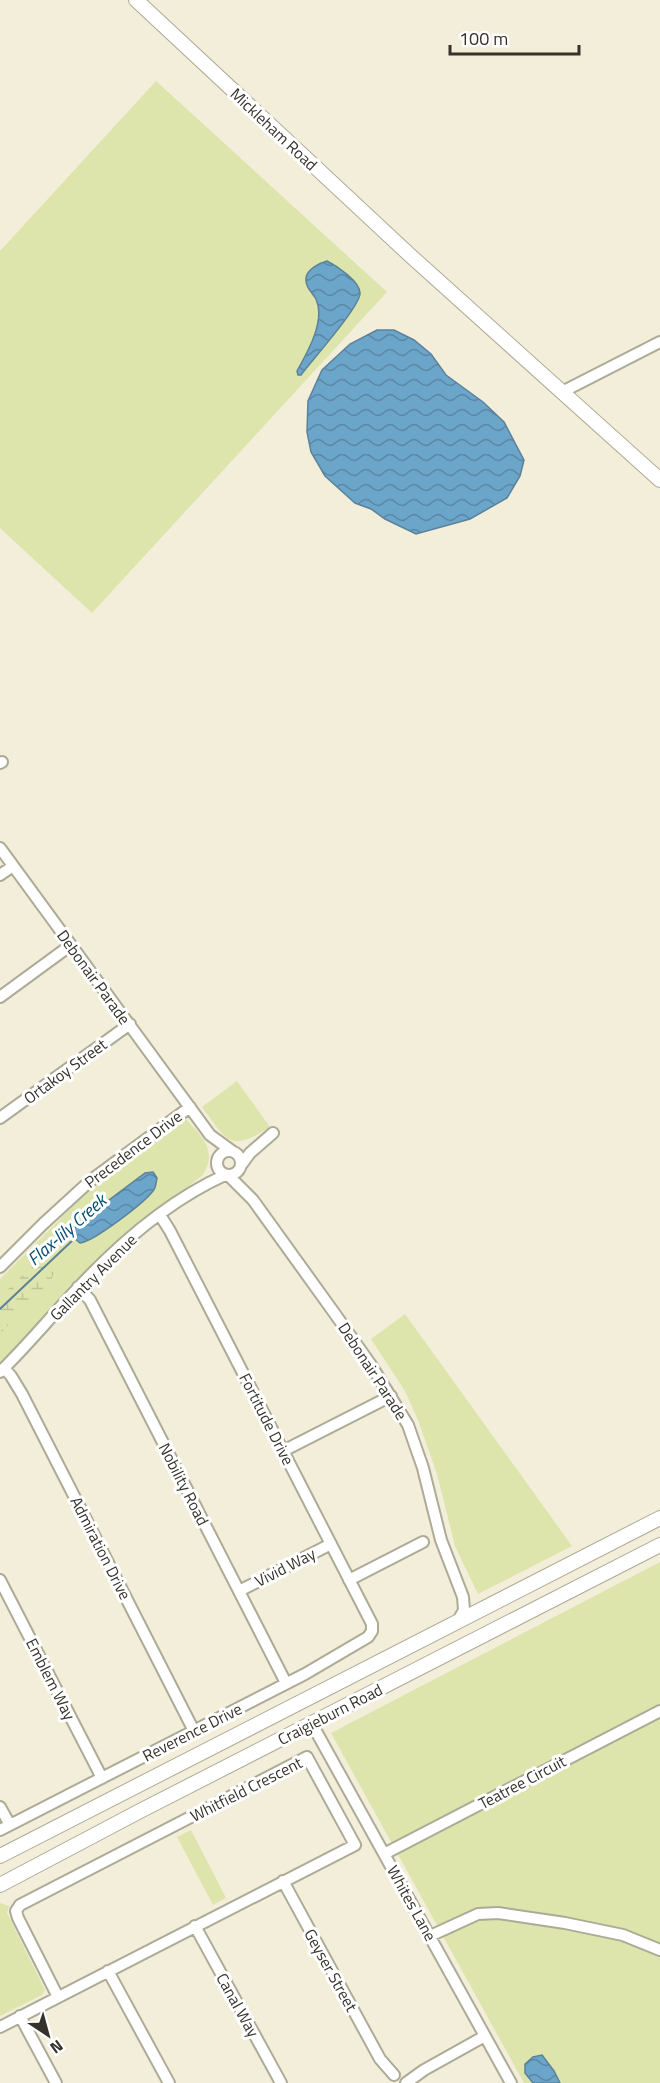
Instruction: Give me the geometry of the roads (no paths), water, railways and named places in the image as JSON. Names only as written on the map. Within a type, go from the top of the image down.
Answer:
[{"type":"main road","name":"Mickleham Road","points":[[136,0],[413,258],[563,392],[660,490]]},
{"type":"main road","name":"Mickleham Road","points":[[413,258],[660,480]]},
{"type":"main road","name":"Craigieburn Road","points":[[0,1856],[660,1518]]},
{"type":"main road","name":"Craigieburn Road","points":[[0,1885],[660,1545]]},
{"type":"street","points":[[563,392],[660,342]]},
{"type":"street","name":"Debonair Parade","points":[[0,848],[210,1135],[233,1152]]},
{"type":"street","points":[[0,875],[13,866]]},
{"type":"street","points":[[0,997],[71,945]]},
{"type":"street","name":"Ortakoy Street","points":[[0,1118],[130,1024]]},
{"type":"street","name":"Precedence Drive","points":[[0,1267],[90,1181],[190,1107]]},
{"type":"street","name":"Debonair Parade","points":[[210,1135],[217,1162]]},
{"type":"street","points":[[270,1135],[236,1173],[227,1175],[219,1171],[217,1162],[225,1152],[233,1152],[270,1135]]},
{"type":"street","points":[[233,1152],[240,1157],[241,1166]]},
{"type":"street","name":"Gallantry Avenue","points":[[194,1191],[217,1162]]},
{"type":"street","name":"Debonair Parade","points":[[241,1166],[253,1200]]},
{"type":"street","name":"Debonair Parade","points":[[227,1175],[253,1200],[371,1365],[408,1425],[418,1450],[441,1540],[463,1597]]},
{"type":"street","name":"Gallantry Avenue","points":[[2,1370],[78,1287],[118,1249],[194,1191],[227,1175]]},
{"type":"street","name":"Fortitude Drive","points":[[160,1215],[372,1624]]},
{"type":"street","name":"Nobility Road","points":[[78,1287],[90,1300],[286,1683]]},
{"type":"street","name":"Admiration Drive","points":[[2,1370],[10,1375],[22,1394],[194,1731]]},
{"type":"street","points":[[283,1451],[391,1396]]},
{"type":"street","points":[[349,1580],[423,1542]]},
{"type":"street","name":"Vivid Way","points":[[239,1591],[331,1544]]},
{"type":"street","name":"Emblem Way","points":[[0,1580],[102,1778]]},
{"type":"street","points":[[463,1597],[475,1606],[485,1608]]},
{"type":"street","points":[[458,1621],[464,1610],[463,1597]]},
{"type":"street","name":"Reverence Drive","points":[[5,1828],[286,1683],[368,1637],[372,1631],[372,1624]]},
{"type":"street","name":"Teatree Circuit","points":[[384,1854],[660,1711]]},
{"type":"street","name":"Whites Lane","points":[[312,1724],[511,2083]]},
{"type":"street","name":"Whitfield Crescent","points":[[0,2026],[58,1997],[283,1881],[355,1845],[307,1757],[20,1905],[16,1911],[18,1918],[58,1997]]},
{"type":"street","points":[[0,1807],[5,1828]]},
{"type":"street","name":"Geyser Street","points":[[283,1881],[380,2059],[396,2080]]},
{"type":"street","points":[[430,1936],[478,1914],[498,1913],[623,1935],[660,1950]]},
{"type":"street","name":"Canal Way","points":[[195,1926],[281,2083]]},
{"type":"street","points":[[108,1971],[169,2083]]},
{"type":"street","points":[[20,2016],[56,2083]]},
{"type":"street","points":[[396,2080],[424,2070],[485,2036]]},
{"type":"water","points":[[327,261],[342,270],[357,284],[360,294],[344,322],[301,375],[298,375],[297,371],[314,336],[319,317],[316,299],[308,287],[306,278],[311,269]]},
{"type":"water","points":[[377,330],[394,330],[414,340],[431,354],[446,375],[483,402],[504,422],[524,460],[520,476],[507,498],[470,519],[416,534],[385,519],[371,509],[355,503],[325,476],[311,452],[307,432],[308,401],[322,370],[350,344]]},
{"type":"water","points":[[153,1172],[157,1178],[155,1188],[140,1204],[96,1236],[80,1243],[74,1238],[74,1229],[77,1224],[145,1173]]},
{"type":"water","points":[[542,2055],[560,2083],[533,2083],[525,2073],[525,2064],[533,2057]]},
{"type":"waterway","name":"Flax-lily Creek","points":[[0,1309],[75,1238]]}]
